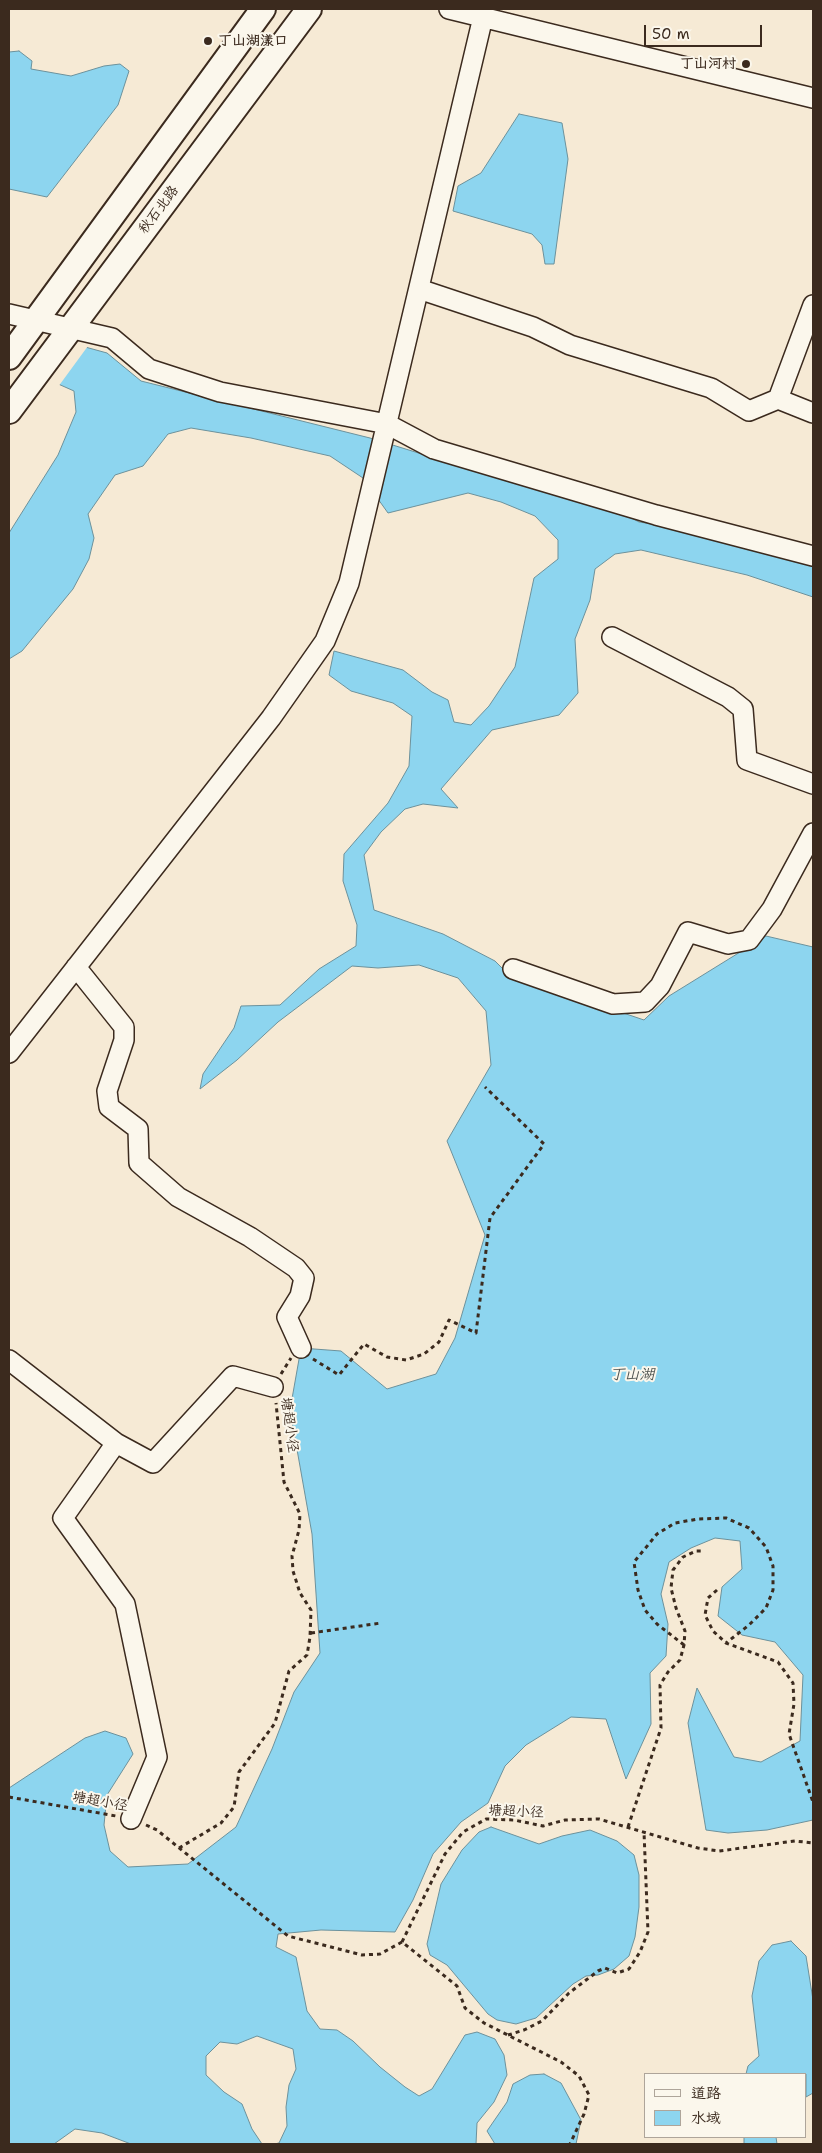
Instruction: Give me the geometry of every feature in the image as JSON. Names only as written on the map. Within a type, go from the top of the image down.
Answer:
[{"type":"main road","points":[[9,357],[263,9]]},
{"type":"main road","name":"秋石北路","points":[[9,411],[309,9]]},
{"type":"street","points":[[449,9],[813,98]]},
{"type":"street","points":[[9,1053],[271,718],[325,641],[349,583],[484,17]]},
{"type":"street","points":[[419,289],[533,327],[570,345],[710,388],[749,411],[778,399],[813,413]]},
{"type":"street","points":[[778,399],[813,305]]},
{"type":"street","points":[[9,314],[112,338],[149,369],[220,392],[387,424],[434,449],[656,515],[813,556]]},
{"type":"street","points":[[612,637],[728,697],[743,709],[747,760],[813,784]]},
{"type":"street","points":[[513,969],[614,1004],[645,1002],[660,986],[688,932],[728,944],[748,940],[772,909],[813,833]]},
{"type":"street","points":[[76,967],[124,1027],[124,1040],[107,1091],[109,1107],[138,1129],[139,1163],[178,1197],[250,1237],[296,1268],[304,1278],[300,1296],[287,1317],[300,1352]]},
{"type":"street","points":[[9,1360],[116,1442],[153,1463],[233,1376],[273,1387]]},
{"type":"street","points":[[116,1442],[63,1518],[125,1604],[157,1757],[131,1819]]},
{"type":"path","points":[[300,1352],[338,1375],[364,1344],[387,1357],[406,1360],[424,1354],[439,1342],[449,1320],[476,1333],[490,1218],[544,1144],[485,1088]]},
{"type":"path","name":"塘超小径","points":[[179,1848],[221,1823],[234,1807],[239,1772],[275,1723],[289,1671],[307,1655],[311,1610],[300,1593],[293,1572],[292,1556],[299,1530],[300,1514],[284,1482],[280,1426],[273,1387],[300,1352]]},
{"type":"path","points":[[684,1645],[657,1624],[645,1610],[638,1590],[634,1562],[657,1534],[675,1523],[698,1519],[726,1518],[750,1528],[766,1547],[773,1566],[773,1590],[766,1608],[749,1625],[726,1643]]},
{"type":"path","points":[[628,1827],[661,1728],[660,1686],[668,1672],[680,1660],[684,1645],[685,1631],[671,1588],[674,1570],[683,1557],[696,1550],[704,1551]]},
{"type":"path","points":[[717,1590],[708,1598],[705,1614],[713,1631],[726,1643],[778,1662],[793,1683],[794,1704],[790,1734],[813,1802]]},
{"type":"path","points":[[310,1633],[381,1623]]},
{"type":"path","name":"塘超小径","points":[[9,1797],[131,1819],[157,1830],[288,1936],[362,1955],[380,1954],[402,1942],[445,1854],[462,1832],[486,1819],[514,1820],[543,1826],[565,1820],[599,1819],[698,1848],[719,1851],[795,1841],[813,1843]]},
{"type":"path","points":[[507,2036],[524,2030],[542,2020],[569,1993],[598,1971],[605,1968],[617,1973],[628,1969],[648,1932],[644,1832]]},
{"type":"path","points":[[402,1942],[457,1986],[465,2008],[484,2023],[560,2062],[579,2076],[589,2095],[584,2114],[570,2144]]},
{"type":"water","points":[[19,51],[32,61],[31,69],[71,76],[104,66],[120,64],[129,71],[118,105],[47,197],[9,189],[9,52]]},
{"type":"water","points":[[519,114],[562,123],[568,159],[554,264],[545,264],[542,245],[532,234],[453,211],[458,186],[481,173]]},
{"type":"water","name":"丁山湖","points":[[9,326],[107,353],[141,381],[370,438],[467,468],[561,481],[639,522],[708,532],[813,563],[813,597],[747,575],[641,550],[615,554],[595,569],[590,600],[575,639],[578,693],[559,715],[492,730],[441,789],[458,808],[423,804],[405,809],[381,832],[364,855],[374,910],[443,934],[495,961],[508,974],[644,1020],[669,996],[766,936],[813,947],[813,1820],[767,1830],[728,1833],[706,1830],[688,1723],[697,1688],[734,1757],[761,1762],[800,1741],[803,1675],[775,1642],[742,1635],[718,1616],[722,1587],[742,1569],[740,1541],[715,1538],[691,1548],[669,1562],[661,1594],[668,1624],[666,1656],[650,1673],[651,1724],[626,1779],[606,1719],[571,1717],[526,1745],[505,1766],[488,1803],[461,1822],[433,1854],[413,1900],[395,1932],[321,1930],[278,1934],[276,1947],[296,1957],[307,2011],[320,2029],[337,2030],[353,2041],[380,2067],[419,2096],[432,2089],[465,2035],[477,2032],[495,2039],[504,2055],[507,2075],[494,2102],[477,2123],[476,2144],[274,2144],[279,2143],[287,2126],[286,2107],[289,2085],[296,2069],[293,2049],[257,2036],[237,2044],[220,2042],[206,2056],[206,2075],[224,2092],[242,2104],[252,2129],[262,2144],[131,2144],[102,2133],[75,2129],[54,2144],[9,2144],[9,1788],[85,1738],[105,1731],[126,1738],[133,1754],[107,1795],[104,1825],[110,1851],[128,1867],[188,1864],[236,1827],[272,1749],[294,1692],[320,1653],[312,1534],[290,1410],[301,1348],[341,1351],[387,1389],[436,1374],[455,1338],[485,1235],[447,1141],[491,1065],[486,1011],[458,978],[419,965],[378,968],[352,966],[278,1022],[237,1060],[200,1089],[203,1074],[234,1028],[241,1006],[280,1005],[319,969],[356,946],[357,925],[343,881],[344,854],[388,803],[409,766],[412,716],[393,703],[351,691],[329,675],[334,651],[403,670],[432,692],[448,700],[454,722],[471,725],[489,706],[515,667],[534,578],[558,559],[558,540],[535,516],[501,502],[468,493],[388,513],[363,478],[330,456],[251,438],[191,428],[168,434],[143,466],[115,475],[88,514],[94,538],[89,559],[73,589],[22,651],[9,659],[9,533],[58,455],[76,412],[74,391],[20,367]]},
{"type":"water","points":[[491,1827],[539,1844],[562,1836],[590,1830],[617,1841],[634,1855],[639,1875],[639,1907],[635,1937],[629,1956],[614,1969],[598,1975],[586,1976],[573,1984],[536,2018],[516,2024],[497,2020],[488,2014],[447,1965],[430,1955],[427,1944],[441,1884],[462,1850],[479,1832]]},
{"type":"water","points":[[791,1941],[806,1956],[813,2000],[813,2093],[807,2096],[807,2073],[746,2073],[748,2066],[759,2056],[752,1996],[759,1961],[772,1945]]},
{"type":"water","points":[[544,2074],[561,2083],[581,2120],[576,2144],[495,2144],[487,2131],[507,2102],[513,2084],[530,2075]]},
{"type":"water","points":[[744,2138],[776,2138],[777,2144],[744,2144]]},
{"type":"pier","points":[[9,324],[88,346],[58,387],[20,369],[9,369]]},
{"type":"place","name":"丁山湖漾口","points":[[208,41]]},
{"type":"place","name":"丁山河村","points":[[746,64]]}]
